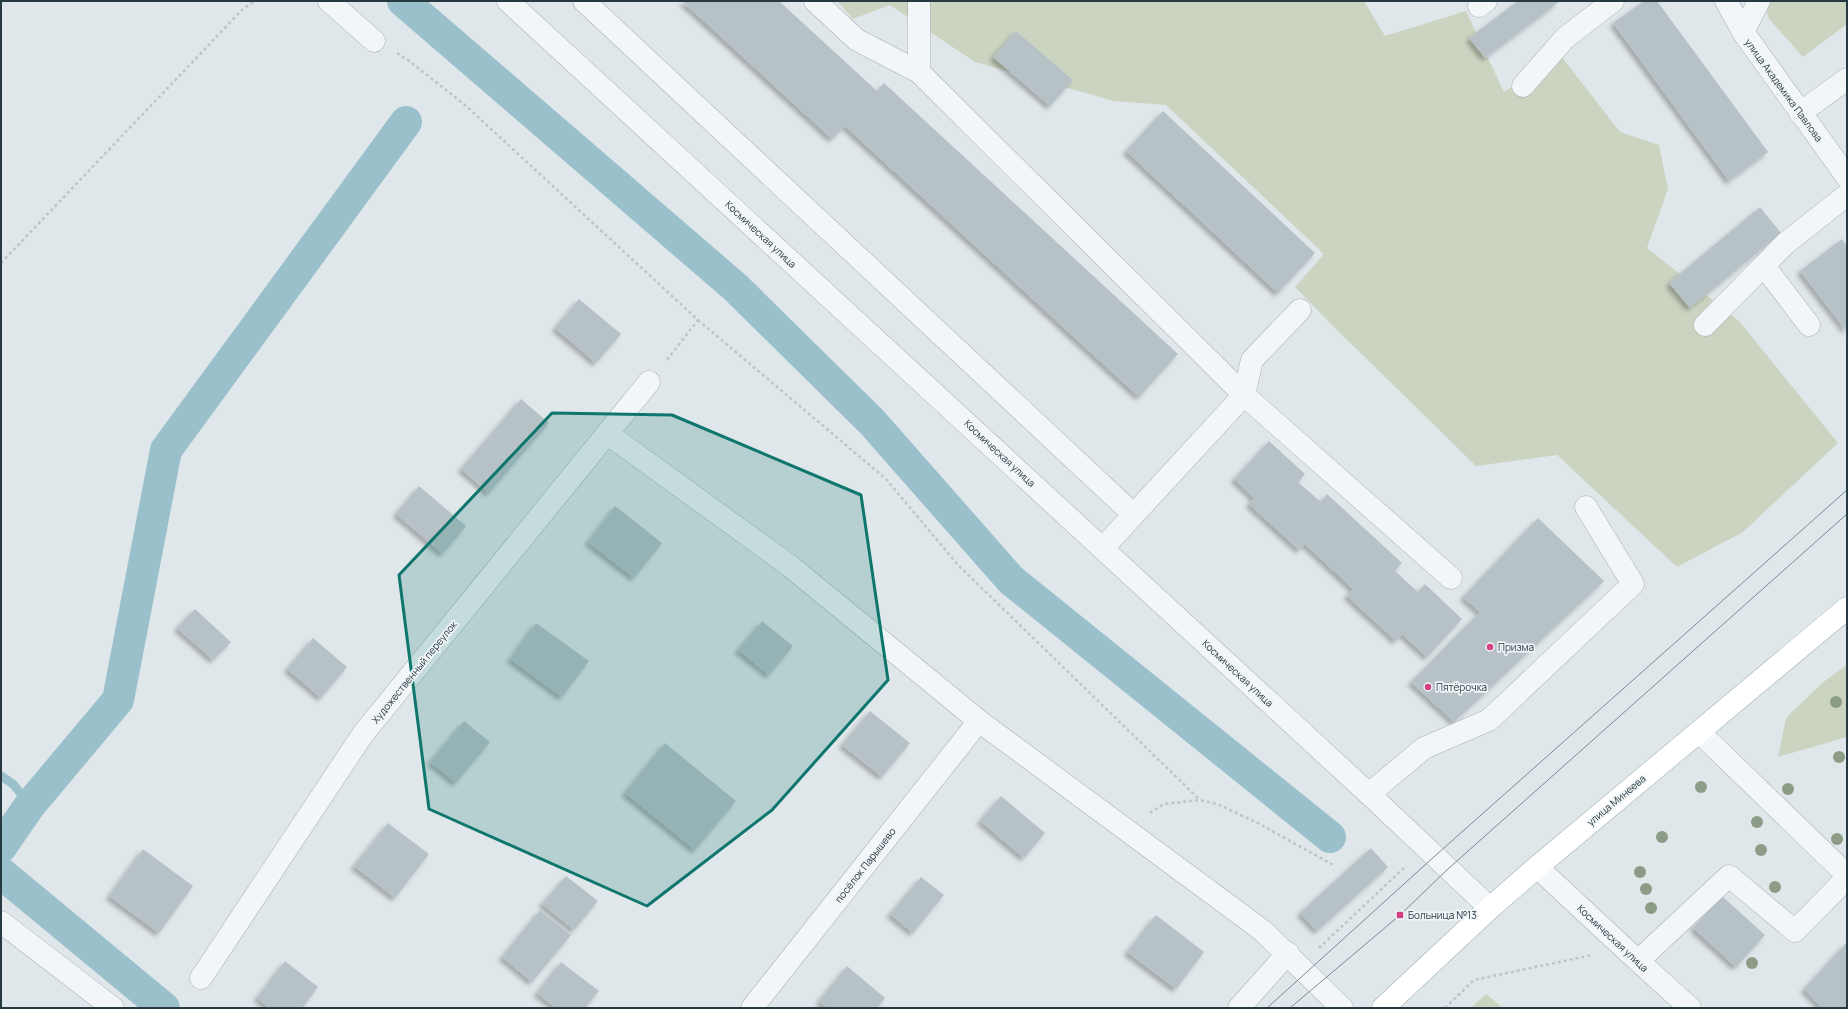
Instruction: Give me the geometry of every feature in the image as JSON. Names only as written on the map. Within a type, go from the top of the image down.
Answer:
[{"type":"main road","name":"улица Минеева","points":[[1388,1004],[1490,908],[1537,867],[1847,608]]},
{"type":"street","points":[[329,1],[374,41]]},
{"type":"street","name":"Космическая улица","points":[[508,1],[1426,846],[1490,908]]},
{"type":"street","points":[[584,1],[1133,514]]},
{"type":"street","points":[[815,1],[857,40],[919,72],[1244,395],[1451,578]]},
{"type":"street","points":[[918,1],[919,72]]},
{"type":"street","points":[[1523,86],[1565,38],[1613,1]]},
{"type":"street","name":"улица Академика Павлова","points":[[1726,1],[1743,32],[1847,177]]},
{"type":"street","points":[[1743,32],[1759,1]]},
{"type":"street","points":[[1800,113],[1847,79]]},
{"type":"street","points":[[1705,325],[1786,243],[1847,195]]},
{"type":"street","points":[[1764,266],[1808,325]]},
{"type":"street","points":[[1103,548],[1244,395],[1252,360],[1300,310]]},
{"type":"street","name":"Художественный переулок","points":[[201,978],[363,734],[649,382]]},
{"type":"street","points":[[608,434],[790,566],[979,721],[1263,931],[1342,1008]]},
{"type":"street","points":[[1369,794],[1424,748],[1489,720],[1634,584],[1586,507]]},
{"type":"street","name":"посёлок Парышево","points":[[752,1008],[979,721]]},
{"type":"street","points":[[1699,732],[1847,875]]},
{"type":"street","name":"Космическая улица","points":[[1537,867],[1690,1008]]},
{"type":"street","points":[[1631,955],[1729,876],[1795,931],[1847,878]]},
{"type":"street","points":[[1,922],[113,1008]]},
{"type":"street","points":[[1239,1008],[1294,960]]},
{"type":"path","points":[[1,263],[242,10],[254,1]]},
{"type":"path","points":[[374,41],[408,60],[465,105],[698,320],[886,480],[958,565],[1200,800]]},
{"type":"path","points":[[649,382],[698,320]]},
{"type":"path","points":[[1126,829],[1164,804],[1200,800],[1218,804],[1256,822],[1335,866]]},
{"type":"path","points":[[1294,960],[1426,846]]},
{"type":"path","points":[[1445,1008],[1474,980],[1631,955]]},
{"type":"highlighted area","points":[[552,413],[672,415],[861,495],[888,680],[772,810],[647,906],[429,809],[399,575]]},
{"type":"green space","points":[[837,1],[1364,1],[1385,36],[1466,11],[1504,92],[1561,56],[1620,132],[1659,145],[1668,189],[1647,248],[1739,321],[1838,443],[1743,532],[1677,567],[1557,455],[1476,466],[1295,287],[1324,254],[1166,105],[1114,101],[975,62],[890,5],[853,19]]},
{"type":"green space","points":[[1763,1],[1845,1],[1847,4],[1847,24],[1803,57],[1769,19]]},
{"type":"green space","points":[[1847,665],[1847,737],[1778,757],[1786,718],[1822,683]]},
{"type":"green space","points":[[1486,994],[1503,1008],[1471,1008]]},
{"type":"building","points":[[682,1],[779,1],[877,91],[884,83],[1178,354],[1139,397],[845,126],[832,139]]},
{"type":"building","points":[[1518,1],[1560,1],[1485,58],[1469,38]]},
{"type":"building","points":[[1644,1],[1657,1],[1768,152],[1729,181],[1613,23]]},
{"type":"building","points":[[1016,31],[1073,80],[1050,106],[993,57]]},
{"type":"building","points":[[1163,111],[1315,253],[1278,293],[1126,151]]},
{"type":"building","points":[[1760,207],[1781,233],[1690,308],[1669,283]]},
{"type":"building","points":[[1842,239],[1847,246],[1847,332],[1800,271]]},
{"type":"building","points":[[579,299],[621,334],[596,363],[555,328]]},
{"type":"building","points":[[521,399],[549,423],[489,493],[461,469]]},
{"type":"building","points":[[1269,441],[1305,474],[1298,482],[1321,502],[1327,494],[1402,563],[1395,571],[1418,592],[1425,584],[1462,619],[1427,657],[1402,634],[1396,641],[1347,596],[1353,589],[1305,544],[1299,550],[1249,504],[1254,498],[1234,479]]},
{"type":"building","points":[[419,486],[466,526],[443,554],[396,514]]},
{"type":"building","points":[[615,506],[662,543],[634,578],[588,542]]},
{"type":"building","name":"Призма","points":[[1538,518],[1604,581],[1454,722],[1411,682],[1480,612],[1463,597]]},
{"type":"building","points":[[195,609],[231,642],[213,660],[177,628]]},
{"type":"building","points":[[762,621],[793,646],[769,675],[738,650]]},
{"type":"building","points":[[536,623],[589,661],[562,697],[510,659]]},
{"type":"building","points":[[313,638],[347,667],[321,698],[287,669]]},
{"type":"building","points":[[870,711],[910,743],[882,777],[842,745]]},
{"type":"building","points":[[464,721],[490,742],[456,783],[430,762]]},
{"type":"building","points":[[665,743],[736,801],[695,850],[625,793]]},
{"type":"building","points":[[1001,796],[1045,833],[1024,858],[980,821]]},
{"type":"building","points":[[388,823],[429,854],[395,898],[354,866]]},
{"type":"building","points":[[1371,848],[1388,867],[1317,931],[1300,913]]},
{"type":"building","points":[[143,849],[193,886],[159,933],[109,896]]},
{"type":"building","points":[[566,876],[598,901],[574,930],[542,904]]},
{"type":"building","points":[[921,877],[944,895],[913,933],[890,914]]},
{"type":"building","points":[[1722,896],[1765,935],[1736,967],[1693,928]]},
{"type":"building","points":[[540,910],[571,935],[532,982],[502,957]]},
{"type":"building","points":[[1156,915],[1204,952],[1176,989],[1127,952]]},
{"type":"building","points":[[1847,942],[1847,1008],[1822,1008],[1804,989]]},
{"type":"building","points":[[285,961],[318,987],[302,1008],[269,1008],[257,998]]},
{"type":"building","points":[[561,962],[599,991],[585,1008],[556,1008],[537,993]]},
{"type":"building","points":[[847,966],[885,998],[877,1008],[827,1008],[819,1001]]},
{"type":"waterway","points":[[403,1],[735,287],[872,422],[1011,580],[1330,837]]},
{"type":"waterway","points":[[1,847],[30,805],[118,700],[166,450],[406,122]]},
{"type":"waterway","points":[[1,776],[13,784],[30,805]]},
{"type":"waterway","points":[[1,873],[164,1008]]},
{"type":"tram line","points":[[1267,1008],[1436,855],[1847,490]]},
{"type":"tram line","points":[[1290,1008],[1400,915],[1449,868],[1847,514]]},
{"type":"place","name":"Призма","points":[[1490,647]]},
{"type":"place","name":"Пятёрочка","points":[[1428,687]]},
{"type":"place","name":"Больница №13","points":[[1400,915]]}]
